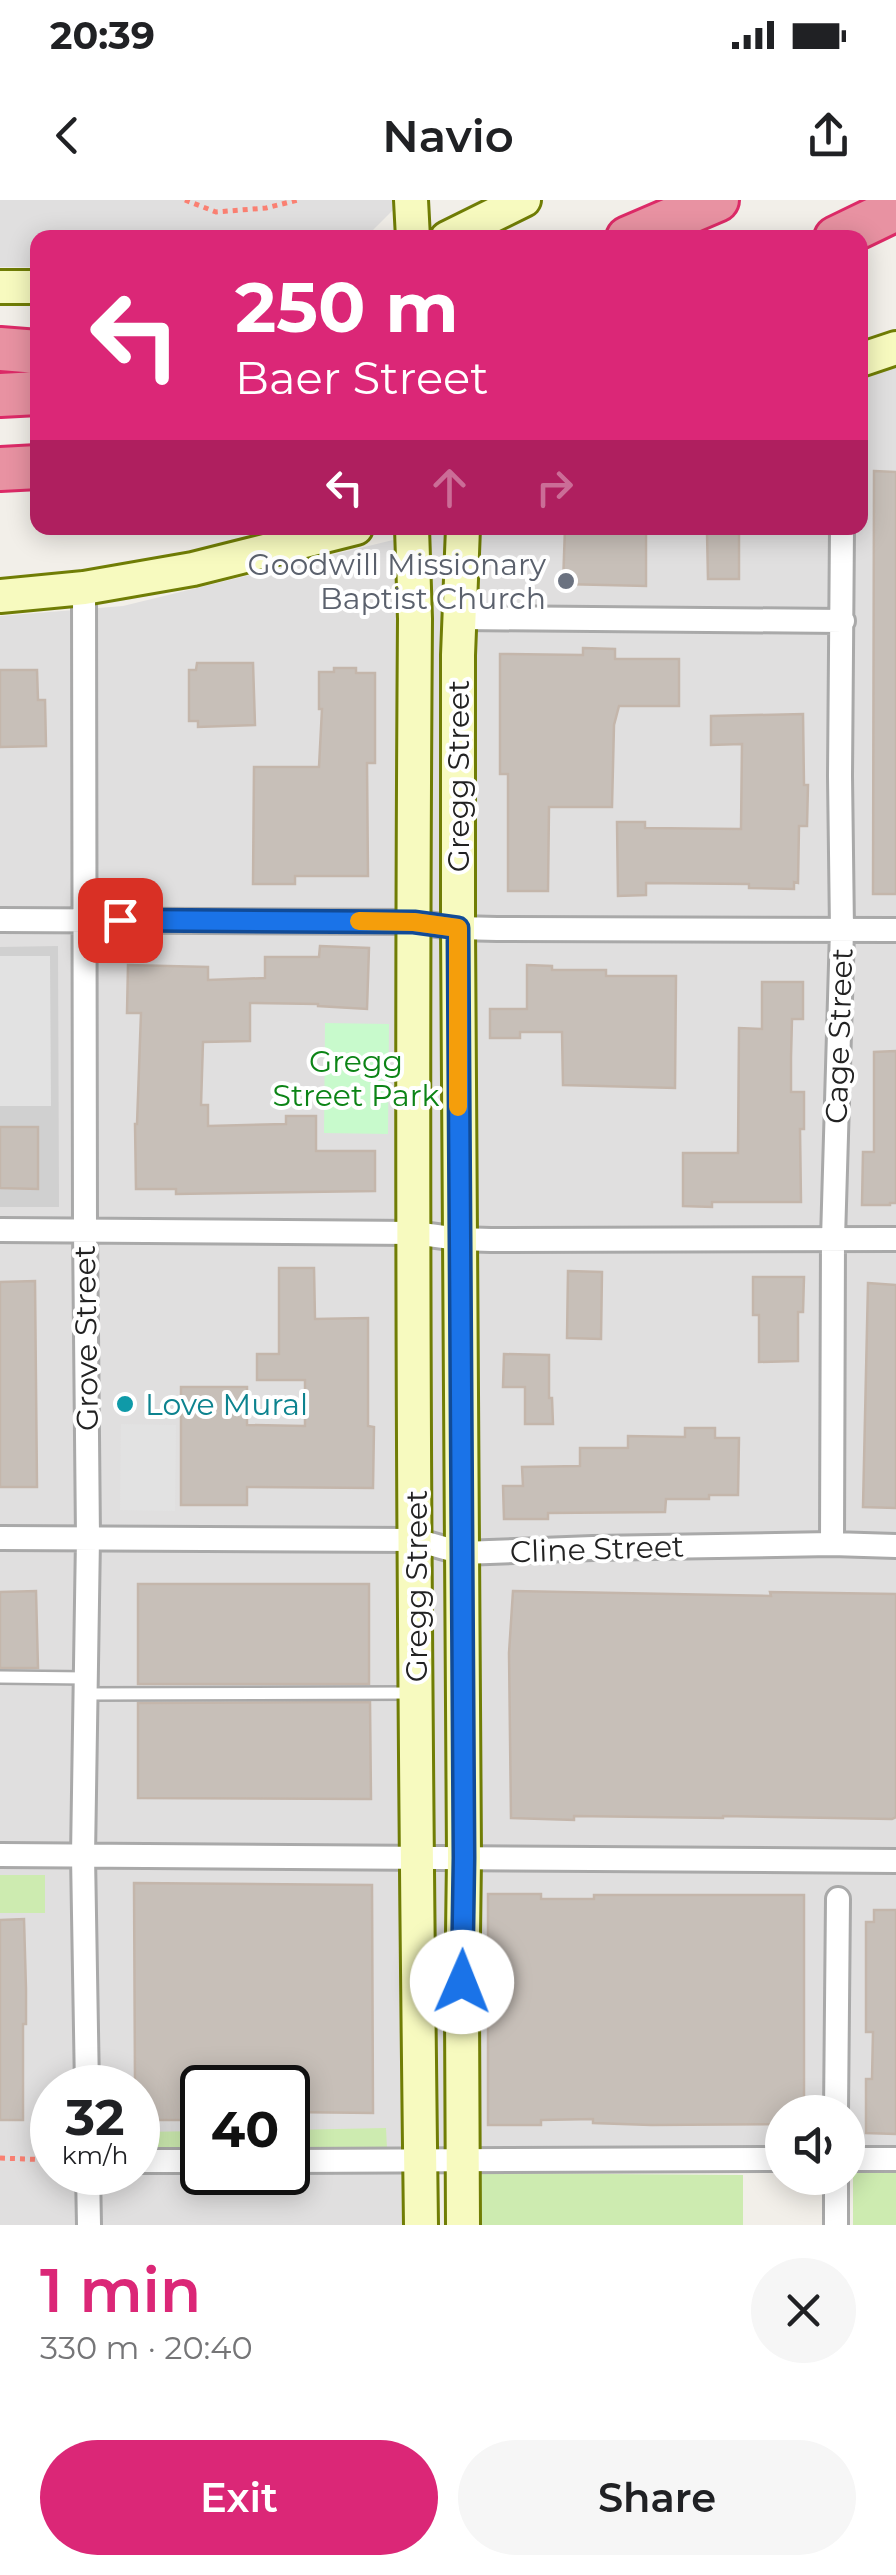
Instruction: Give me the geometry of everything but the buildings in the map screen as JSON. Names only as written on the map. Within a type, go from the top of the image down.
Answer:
[{"type":"highway","points":[[647,230],[717,200]]},
{"type":"highway","points":[[853,230],[896,209]]},
{"type":"highway","points":[[0,349],[30,351]]},
{"type":"highway","points":[[0,395],[30,393]]},
{"type":"highway","points":[[0,469],[30,467]]},
{"type":"street","points":[[411,200],[413,230]]},
{"type":"street","points":[[465,225],[524,200]]},
{"type":"street","points":[[0,287],[30,287]]},
{"type":"street","points":[[868,357],[896,348]]},
{"type":"street","points":[[0,596],[84,588],[193,569],[328,535]]},
{"type":"street","name":"Gregg Street","points":[[412,535],[421,2225]]},
{"type":"street","name":"Gregg Street","points":[[463,2225],[458,656],[464,535]]},
{"type":"street","name":"Cage Street","points":[[832,1544],[833,1238],[842,930],[842,535]]},
{"type":"street","name":"Grove Street","points":[[84,588],[88,1538],[83,1856],[87,2065]]},
{"type":"street","points":[[462,618],[843,621]]},
{"type":"street","points":[[0,920],[896,930]]},
{"type":"street","points":[[0,1230],[414,1233],[459,1239],[896,1239]]},
{"type":"street","name":"Cline Street","points":[[0,1538],[416,1540],[462,1553],[832,1544],[896,1546]]},
{"type":"street","points":[[0,1855],[896,1861]]},
{"type":"street","points":[[836,2095],[838,1898]]},
{"type":"street","points":[[865,2158],[896,2159]]},
{"type":"street","points":[[310,2160],[765,2159]]},
{"type":"street","points":[[88,2195],[89,2225]]},
{"type":"street","points":[[836,2195],[836,2225]]},
{"type":"lane","points":[[0,1678],[86,1686],[417,1693]]},
{"type":"path","points":[[185,200],[216,212],[266,208],[298,200]]},
{"type":"path","points":[[0,2158],[30,2159]]},
{"type":"shaded area","points":[[0,200],[395,200],[395,208],[373,230],[30,230],[30,267],[0,267]]},
{"type":"shaded area","points":[[896,359],[896,2150],[865,2150],[865,2095],[765,2095],[765,2150],[407,2148],[407,2225],[0,2225],[0,616],[123,606],[413,535],[868,535],[868,368]]},
{"type":"shaded area","points":[[58,946],[59,1207],[0,1207],[0,947]]},
{"type":"shaded area","points":[[0,956],[50,956],[51,1106],[0,1106]]},
{"type":"shaded area","points":[[121,1424],[176,1425],[175,1511],[120,1510]]},
{"type":"green space","name":"Gregg Street Park","points":[[325,1023],[389,1024],[388,1134],[324,1133]]},
{"type":"green space","points":[[0,1875],[45,1875],[45,1913],[0,1913]]},
{"type":"green space","points":[[386,2128],[387,2149],[310,2151],[310,2130]]},
{"type":"green space","points":[[180,2131],[180,2153],[160,2154],[160,2132]]},
{"type":"green space","points":[[865,2172],[896,2173],[896,2225],[853,2225],[853,2195],[865,2195]]},
{"type":"green space","points":[[480,2173],[743,2175],[743,2225],[479,2225]]},
{"type":"slow traffic","points":[[359,921],[458,928],[458,1107]]},
{"type":"place","name":"Goodwill Missionary Baptist Church","points":[[566,581]]},
{"type":"place","name":"Love Mural","points":[[125,1404]]},
{"type":"route","points":[[120,920],[414,922],[458,928],[462,1982]]}]
